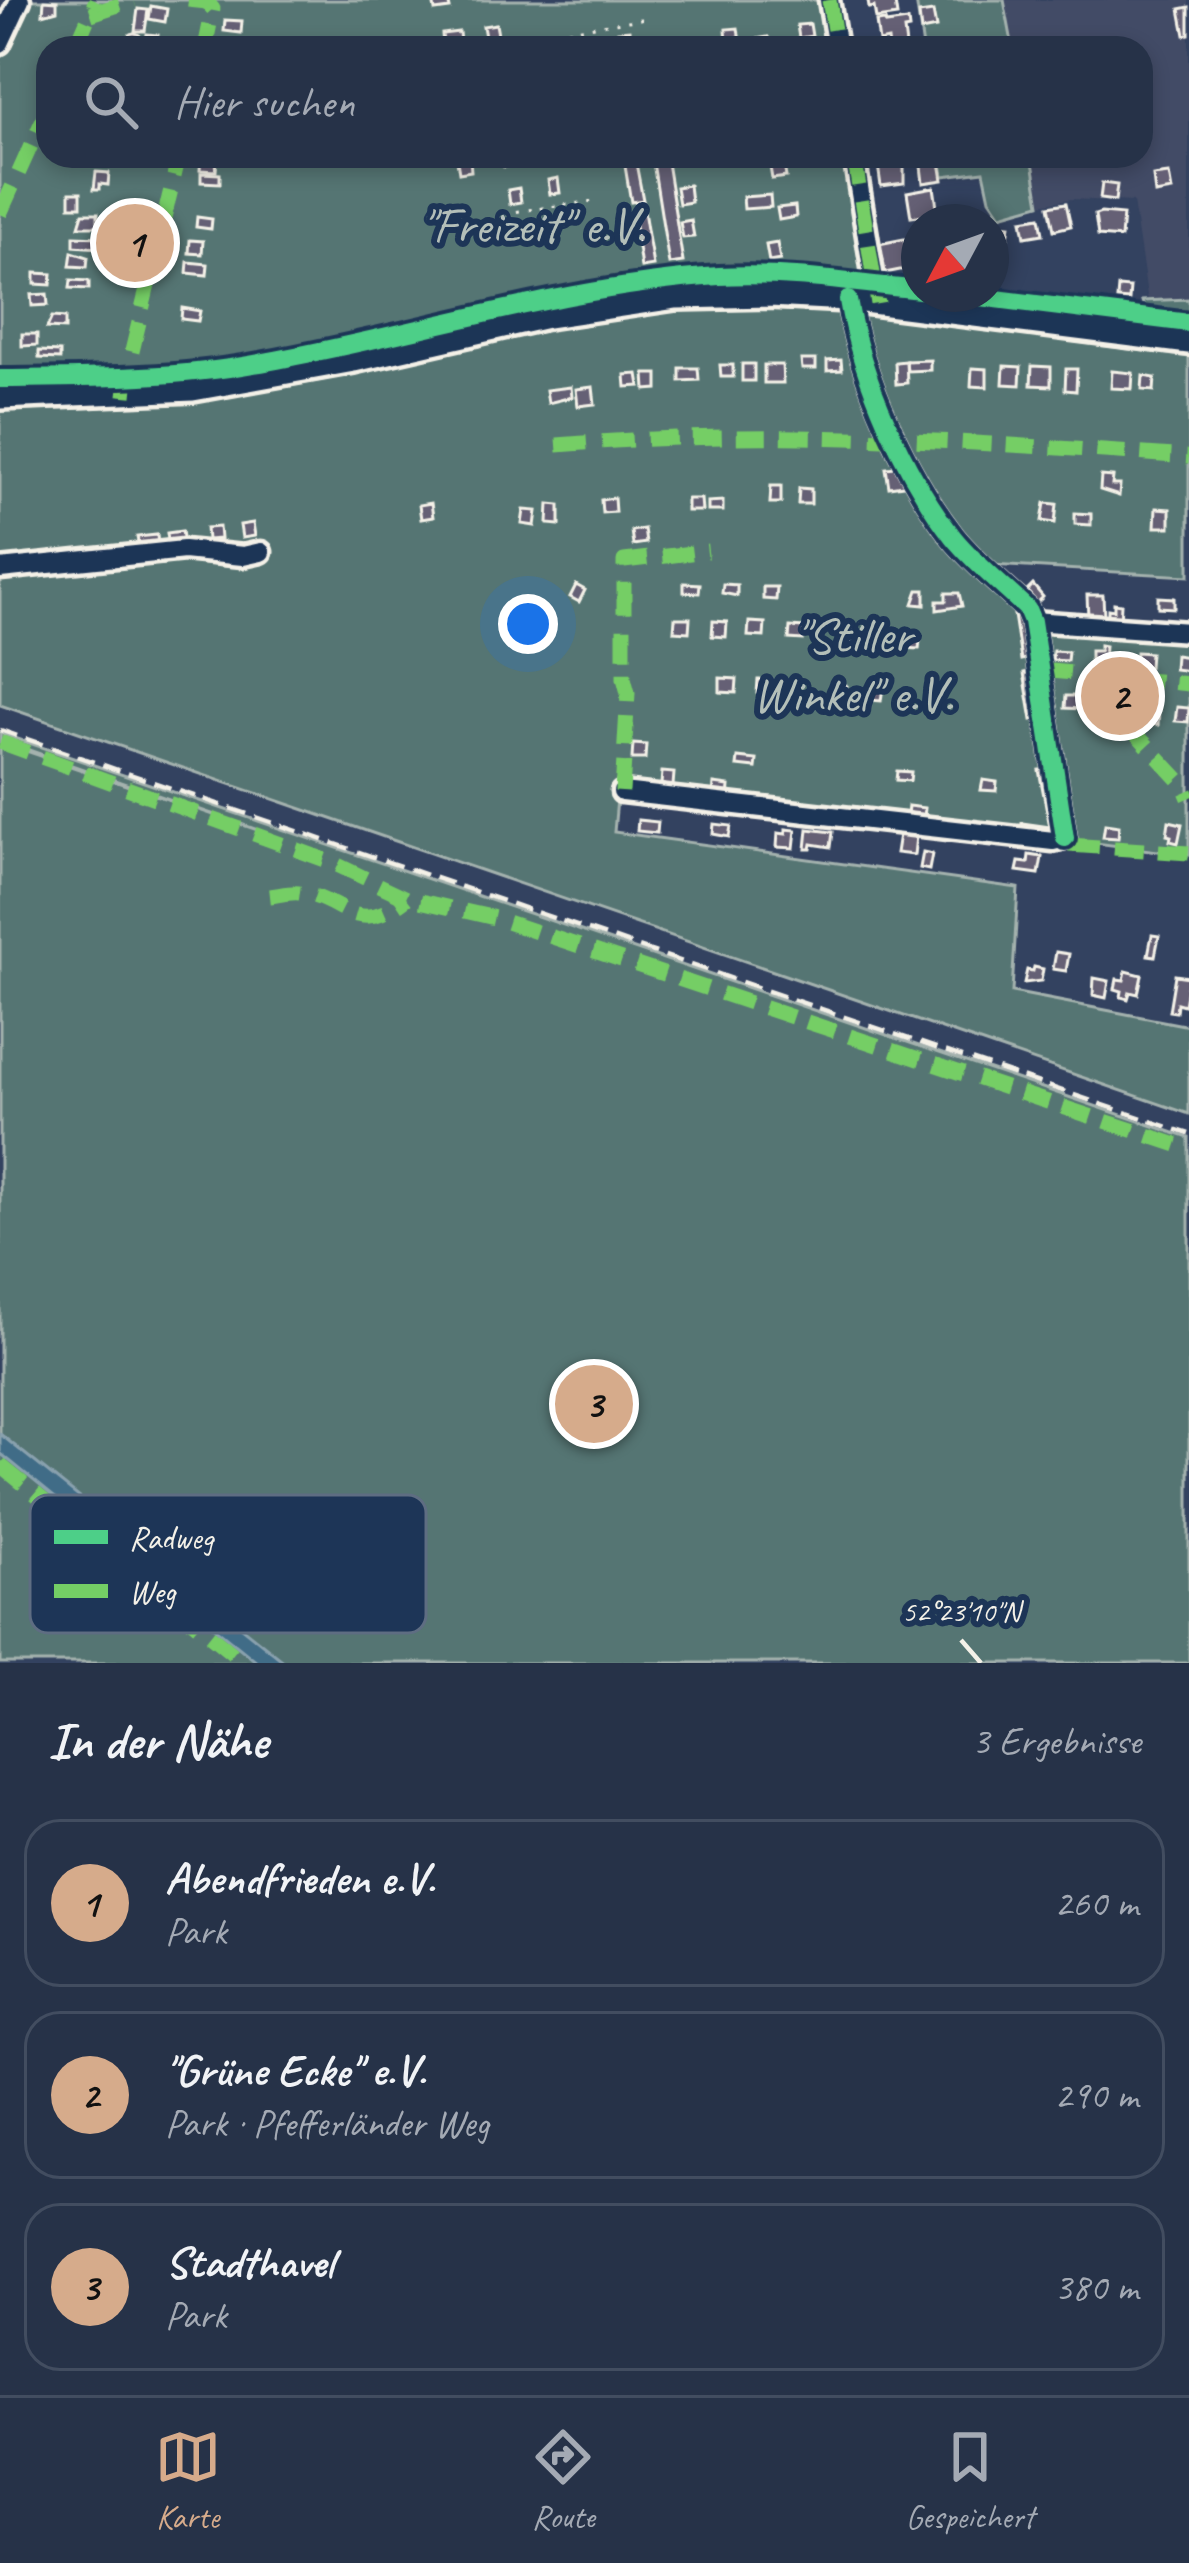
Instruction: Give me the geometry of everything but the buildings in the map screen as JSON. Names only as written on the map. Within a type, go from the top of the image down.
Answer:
[{"type":"main road","points":[[0,398],[193,390],[354,362],[610,305],[734,296],[848,300],[1189,343]]},
{"type":"street","points":[[0,44],[20,0]]},
{"type":"street","points":[[829,0],[835,36]]},
{"type":"street","points":[[856,168],[878,304]]},
{"type":"street","points":[[622,792],[1053,841],[1065,838],[1032,621],[1027,609],[956,541],[941,520],[894,437],[861,356],[848,300]]},
{"type":"street","points":[[0,569],[184,550],[243,556],[261,552]]},
{"type":"street","points":[[1032,621],[1189,632]]},
{"type":"path","points":[[568,30],[648,18]]},
{"type":"path","points":[[505,213],[594,201]]},
{"type":"shaded area","points":[[1004,0],[1189,0],[1189,299],[1148,301],[1133,202],[1072,199],[1040,204],[1034,168],[1153,168],[1153,36],[1011,36]]},
{"type":"shaded area","points":[[0,1434],[76,1495],[52,1495],[0,1453]]},
{"type":"shaded area","points":[[221,1633],[249,1633],[286,1663],[258,1663]]},
{"type":"green space","name":"\"Freizeit\" e.V.","points":[[25,0],[825,0],[830,36],[36,36],[36,168],[852,168],[869,275],[727,269],[600,282],[244,363],[122,373],[0,375],[0,52]]},
{"type":"green space","points":[[916,0],[1004,0],[1011,36],[921,36]]},
{"type":"green space","points":[[942,168],[1034,168],[1040,204],[1009,213],[1009,204],[993,204],[984,171],[943,176]]},
{"type":"green space","points":[[1189,299],[1189,320],[1146,314],[1142,301]]},
{"type":"green space","name":"\"Stiller Winkel\" e.V.","points":[[737,307],[841,311],[888,431],[881,435],[883,440],[892,441],[944,543],[1024,615],[1060,826],[1049,837],[618,788],[614,832],[1018,888],[1012,992],[1189,1026],[1189,1114],[0,705],[0,410],[119,406],[238,394],[355,373],[581,321]]},
{"type":"green space","points":[[857,313],[1189,357],[1189,576],[990,565],[945,519],[902,442],[903,433],[893,423]]},
{"type":"green space","points":[[1039,626],[1189,638],[1189,855],[1072,840]]},
{"type":"green space","points":[[0,733],[1189,1138],[1189,1663],[0,1663],[0,742],[275,836],[0,740]]},
{"type":"railway","points":[[0,730],[1189,1134]]},
{"type":"marked path","points":[[80,36],[96,0]]},
{"type":"marked path","points":[[91,14],[134,0]]},
{"type":"marked path","points":[[188,0],[207,2],[213,9],[207,36]]},
{"type":"marked path","points":[[829,0],[835,36]]},
{"type":"marked path","points":[[0,214],[36,134]]},
{"type":"marked path","points":[[125,396],[176,168]]},
{"type":"marked path","points":[[856,168],[878,304]]},
{"type":"marked path","points":[[557,445],[794,437],[1189,457]]},
{"type":"marked path","points":[[622,792],[628,693],[624,561],[708,551]]},
{"type":"marked path","points":[[1040,670],[1189,684]]},
{"type":"marked path","points":[[1131,679],[1128,725],[1183,784],[1189,798]]},
{"type":"marked path","points":[[0,742],[331,862],[407,898],[495,918],[1189,1149]]},
{"type":"marked path","points":[[1069,845],[1189,853]]},
{"type":"marked path","points":[[270,896],[299,893],[362,916],[389,910],[407,898]]},
{"type":"marked path","points":[[0,1465],[37,1495]]},
{"type":"marked path","points":[[207,1633],[244,1663]]},
{"type":"cycle path","points":[[0,379],[127,377],[223,369],[602,290],[719,276],[901,288]]},
{"type":"cycle path","points":[[848,300],[874,393],[918,485],[953,537],[1027,609],[1032,621],[1065,838]]},
{"type":"cycle path","points":[[1009,301],[1189,323]]},
{"type":"place","name":"Abendfrieden e.V.","points":[[135,243]]},
{"type":"place","name":"\"Grüne Ecke\" e.V.","points":[[1120,696]]},
{"type":"place","name":"Stadthavel","points":[[594,1404]]}]
